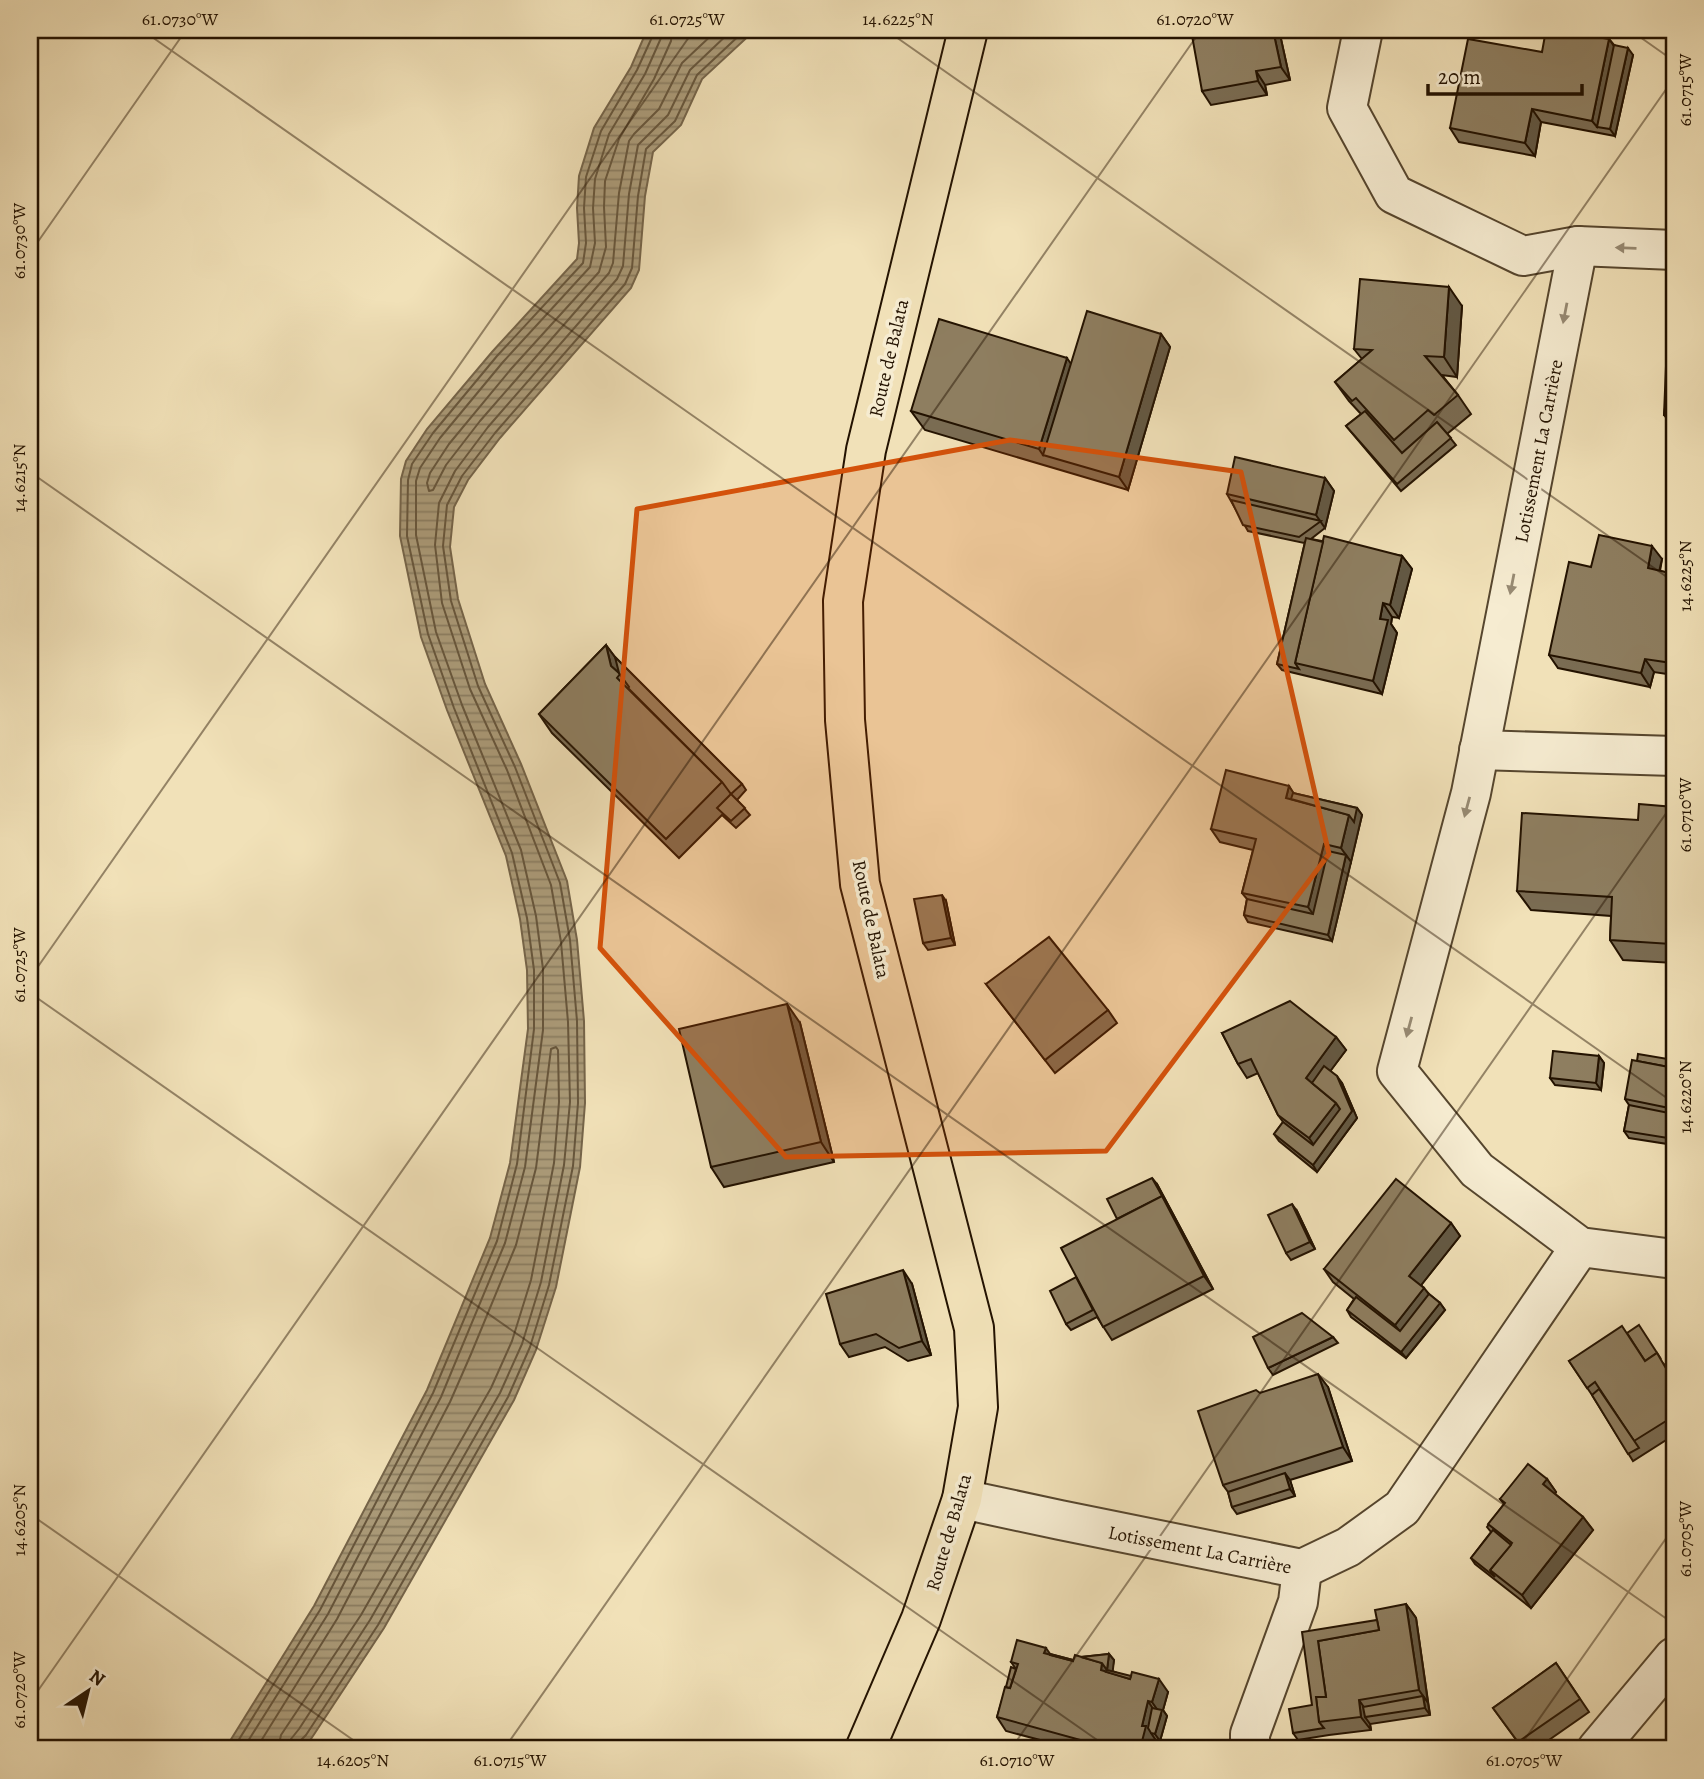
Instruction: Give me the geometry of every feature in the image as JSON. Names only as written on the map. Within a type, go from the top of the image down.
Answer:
[{"type":"main road","name":"Route de Balata","points":[[865,1749],[922,1619],[962,1499],[978,1407],[974,1328],[860,884],[845,720],[843,601],[866,450],[968,30]]},
{"type":"street","points":[[1363,30],[1347,108],[1394,194],[1523,256],[1578,246],[1674,250]]},
{"type":"street","name":"Lotissement La Carrière","points":[[1578,246],[1471,793],[1397,1071],[1477,1170],[1580,1247],[1674,1259]]},
{"type":"street","points":[[1479,751],[1674,756]]},
{"type":"street","name":"Lotissement La Carrière","points":[[962,1499],[1302,1569],[1348,1547],[1402,1508],[1580,1247]]},
{"type":"street","points":[[1250,1749],[1250,1734],[1298,1602],[1302,1569]]},
{"type":"street","points":[[1597,1749],[1674,1657]]},
{"type":"highlighted area","points":[[1010,440],[1241,472],[1329,854],[1106,1151],[786,1157],[600,948],[637,509]]},
{"type":"water","points":[[647,30],[755,30],[702,79],[681,125],[653,152],[645,196],[639,270],[631,288],[500,438],[468,480],[454,507],[450,547],[458,599],[485,684],[521,764],[567,881],[577,940],[584,1021],[585,1103],[580,1167],[556,1287],[536,1350],[514,1400],[384,1628],[311,1739],[302,1749],[225,1749],[314,1606],[427,1390],[490,1238],[510,1163],[528,1029],[527,970],[520,919],[506,856],[447,710],[421,637],[400,536],[401,479],[406,461],[427,429],[492,352],[577,259],[579,176],[594,128],[631,67]]},
{"type":"building","points":[[1191,30],[1273,30],[1281,67],[1256,71],[1258,81],[1202,91]]},
{"type":"building","points":[[1546,30],[1609,39],[1592,121],[1532,109],[1525,143],[1450,128],[1468,39],[1542,52]]},
{"type":"building","points":[[1614,45],[1628,48],[1610,129],[1597,127]]},
{"type":"building","points":[[1360,279],[1449,287],[1444,357],[1425,356],[1458,395],[1434,415],[1428,410],[1394,440],[1356,398],[1352,401],[1335,382],[1372,350],[1354,349]]},
{"type":"building","points":[[1087,311],[1161,334],[1119,477],[1043,455]]},
{"type":"building","points":[[939,319],[1067,358],[1039,449],[911,411]]},
{"type":"building","points":[[1667,342],[1674,342],[1674,415],[1664,415]]},
{"type":"building","points":[[1365,411],[1402,453],[1437,422],[1451,438],[1397,484],[1346,426]]},
{"type":"building","points":[[1669,421],[1674,422],[1674,436],[1668,435]]},
{"type":"building","points":[[1235,457],[1325,478],[1316,515],[1227,494]]},
{"type":"building","points":[[1231,500],[1321,521],[1299,537],[1243,525]]},
{"type":"building","points":[[1599,535],[1652,546],[1648,568],[1674,574],[1672,663],[1645,659],[1641,673],[1549,655],[1569,562],[1591,567]]},
{"type":"building","points":[[1324,536],[1402,556],[1390,605],[1383,603],[1380,619],[1388,620],[1373,681],[1295,663]]},
{"type":"building","points":[[1306,538],[1323,542],[1295,663],[1299,669],[1277,664]]},
{"type":"building","points":[[606,645],[611,666],[620,674],[617,678],[722,782],[666,839],[539,714]]},
{"type":"building","points":[[615,657],[742,784],[731,794],[628,688],[619,673]]},
{"type":"building","points":[[1226,770],[1289,786],[1286,798],[1349,815],[1341,848],[1324,844],[1308,907],[1242,893],[1256,839],[1211,829]]},
{"type":"building","points":[[1293,793],[1357,808],[1354,822],[1349,815],[1291,799]]},
{"type":"building","points":[[731,794],[745,808],[731,821],[717,808]]},
{"type":"building","points":[[1639,804],[1674,807],[1671,944],[1610,940],[1612,897],[1517,891],[1522,813],[1638,820]]},
{"type":"building","points":[[1328,851],[1346,855],[1328,935],[1244,915],[1247,899],[1313,914]]},
{"type":"building","points":[[942,895],[951,938],[923,943],[914,899]]},
{"type":"building","points":[[1049,937],[1108,1010],[1045,1060],[986,984]]},
{"type":"building","points":[[1290,1001],[1336,1037],[1306,1078],[1336,1103],[1309,1138],[1278,1115],[1251,1059],[1238,1064],[1222,1033]]},
{"type":"building","points":[[787,1004],[821,1142],[711,1167],[679,1029]]},
{"type":"building","points":[[1553,1051],[1599,1056],[1596,1083],[1550,1078]]},
{"type":"building","points":[[1638,1054],[1674,1060],[1674,1068],[1637,1061]]},
{"type":"building","points":[[1632,1060],[1674,1068],[1674,1109],[1625,1099]]},
{"type":"building","points":[[1324,1066],[1337,1076],[1352,1111],[1313,1165],[1274,1134],[1283,1122],[1313,1145],[1340,1109],[1312,1083]]},
{"type":"building","points":[[1629,1105],[1674,1114],[1671,1133],[1674,1139],[1624,1131]]},
{"type":"building","points":[[1674,1110],[1674,1134],[1671,1133]]},
{"type":"building","points":[[1152,1178],[1166,1203],[1162,1196],[1117,1219],[1107,1199]]},
{"type":"building","points":[[1396,1179],[1451,1223],[1409,1276],[1424,1288],[1395,1325],[1324,1269]]},
{"type":"building","points":[[1162,1196],[1204,1276],[1103,1327],[1061,1248]]},
{"type":"building","points":[[1292,1204],[1310,1242],[1286,1253],[1268,1215]]},
{"type":"building","points":[[903,1270],[922,1341],[899,1348],[876,1334],[840,1344],[826,1294]]},
{"type":"building","points":[[1076,1277],[1093,1310],[1066,1324],[1050,1291]]},
{"type":"building","points":[[1429,1294],[1440,1303],[1401,1352],[1347,1310],[1356,1297],[1400,1331]]},
{"type":"building","points":[[1302,1313],[1333,1337],[1268,1368],[1253,1337]]},
{"type":"building","points":[[1639,1325],[1661,1359],[1657,1353],[1645,1361],[1627,1333]]},
{"type":"building","points":[[1622,1326],[1645,1361],[1657,1353],[1674,1382],[1674,1416],[1634,1441],[1595,1382],[1587,1388],[1569,1361]]},
{"type":"building","points":[[1318,1374],[1343,1447],[1223,1485],[1198,1411],[1256,1390],[1260,1393]]},
{"type":"building","points":[[1599,1389],[1639,1448],[1628,1454],[1592,1395]]},
{"type":"building","points":[[1528,1464],[1547,1479],[1543,1484],[1583,1517],[1522,1595],[1490,1570],[1512,1543],[1488,1524],[1505,1503],[1500,1499]]},
{"type":"building","points":[[1285,1473],[1290,1489],[1232,1507],[1228,1492]]},
{"type":"building","points":[[1493,1530],[1511,1545],[1490,1570],[1495,1577],[1471,1558]]},
{"type":"building","points":[[1406,1604],[1419,1690],[1359,1700],[1361,1717],[1319,1722],[1316,1697],[1326,1697],[1318,1641],[1379,1630],[1375,1610]]},
{"type":"building","points":[[1377,1620],[1379,1630],[1318,1641],[1326,1697],[1316,1697],[1319,1722],[1324,1728],[1293,1733],[1289,1709],[1312,1705],[1302,1632]]},
{"type":"building","points":[[1017,1640],[1046,1648],[1044,1653],[1073,1661],[1075,1655],[1102,1663],[1101,1670],[1130,1679],[1132,1672],[1159,1679],[1152,1702],[1148,1701],[1142,1726],[1146,1726],[1140,1749],[1113,1749],[997,1717],[1005,1687],[1010,1688],[1018,1664],[1011,1662]]},
{"type":"building","points":[[1109,1654],[1107,1670],[1102,1663],[1081,1657]]},
{"type":"building","points":[[1556,1663],[1580,1699],[1518,1742],[1493,1708]]},
{"type":"building","points":[[1011,1667],[1016,1669],[1010,1688],[1006,1687]]},
{"type":"building","points":[[1107,1670],[1131,1676],[1130,1679],[1106,1672]]},
{"type":"building","points":[[1423,1696],[1425,1708],[1365,1717],[1363,1707]]},
{"type":"building","points":[[1152,1708],[1162,1710],[1155,1734],[1148,1728]]}]
